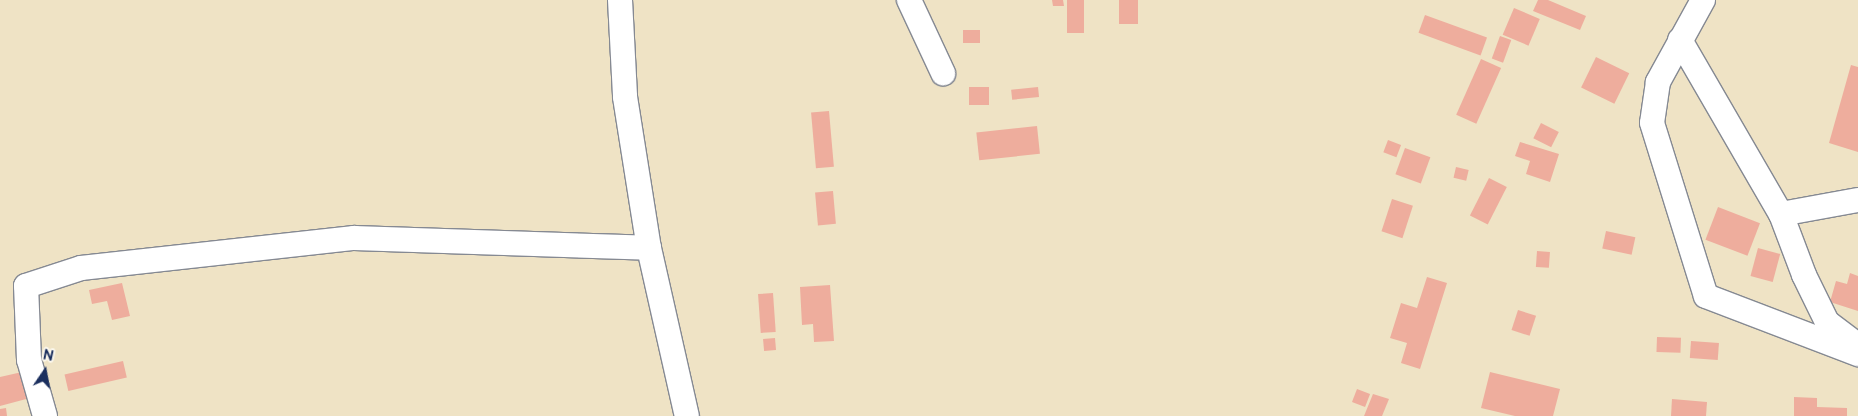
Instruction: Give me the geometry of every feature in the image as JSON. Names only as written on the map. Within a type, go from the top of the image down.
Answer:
[{"type":"street","points":[[620,0],[625,97],[649,248],[687,416]]},
{"type":"street","points":[[909,0],[943,73]]},
{"type":"street","points":[[1703,0],[1658,82],[1652,123],[1706,296],[1858,354]]},
{"type":"street","points":[[1680,40],[1781,214],[1804,275],[1828,322],[1858,346]]},
{"type":"street","points":[[1781,214],[1858,200]]},
{"type":"street","points":[[45,416],[29,360],[26,286],[81,268],[354,238],[649,248]]},
{"type":"building","points":[[1052,0],[1063,0],[1064,6],[1053,6]]},
{"type":"building","points":[[1067,0],[1084,0],[1084,33],[1067,33]]},
{"type":"building","points":[[1119,0],[1138,0],[1138,24],[1119,24]]},
{"type":"building","points":[[1538,0],[1548,0],[1586,16],[1580,30],[1533,11]]},
{"type":"building","points":[[1514,8],[1540,19],[1528,46],[1503,35]]},
{"type":"building","points":[[1425,15],[1487,38],[1481,55],[1419,33]]},
{"type":"building","points":[[963,30],[980,30],[980,43],[963,43]]},
{"type":"building","points":[[1500,36],[1511,40],[1503,63],[1492,59]]},
{"type":"building","points":[[1596,57],[1629,73],[1614,104],[1581,88]]},
{"type":"building","points":[[1481,59],[1501,68],[1476,124],[1456,115]]},
{"type":"building","points":[[1851,65],[1858,67],[1858,152],[1829,143]]},
{"type":"building","points":[[969,87],[989,87],[989,105],[969,105]]},
{"type":"building","points":[[1038,87],[1039,97],[1012,100],[1011,90]]},
{"type":"building","points":[[829,111],[834,167],[816,168],[811,113]]},
{"type":"building","points":[[1541,123],[1559,132],[1551,147],[1533,138]]},
{"type":"building","points":[[1037,126],[1040,154],[979,160],[976,132]]},
{"type":"building","points":[[1388,140],[1401,145],[1396,157],[1383,152]]},
{"type":"building","points":[[1520,142],[1559,154],[1550,182],[1526,174],[1530,161],[1515,156]]},
{"type":"building","points":[[1405,148],[1430,157],[1421,184],[1395,174]]},
{"type":"building","points":[[1456,167],[1469,170],[1466,181],[1454,178]]},
{"type":"building","points":[[1489,178],[1507,187],[1488,225],[1470,215]]},
{"type":"building","points":[[833,191],[836,224],[818,225],[815,193]]},
{"type":"building","points":[[1392,199],[1413,206],[1402,238],[1381,231]]},
{"type":"building","points":[[1718,207],[1760,223],[1747,256],[1705,240]]},
{"type":"building","points":[[1606,231],[1635,237],[1632,255],[1602,249]]},
{"type":"building","points":[[1758,248],[1780,254],[1773,282],[1750,276]]},
{"type":"building","points":[[1537,251],[1550,252],[1549,268],[1536,267]]},
{"type":"building","points":[[1850,273],[1858,276],[1858,311],[1830,302],[1836,281],[1847,284]]},
{"type":"building","points":[[1427,277],[1447,283],[1420,369],[1401,363],[1407,343],[1390,338],[1401,303],[1417,308]]},
{"type":"building","points":[[122,283],[130,316],[112,320],[107,301],[92,304],[89,290]]},
{"type":"building","points":[[830,285],[834,341],[814,342],[813,324],[802,325],[800,287]]},
{"type":"building","points":[[773,293],[776,332],[761,333],[758,294]]},
{"type":"building","points":[[1518,310],[1536,316],[1530,336],[1512,330]]},
{"type":"building","points":[[1657,337],[1681,338],[1680,353],[1656,352]]},
{"type":"building","points":[[775,338],[776,350],[764,351],[763,339]]},
{"type":"building","points":[[1691,341],[1719,343],[1718,360],[1690,358]]},
{"type":"building","points":[[123,361],[127,378],[68,391],[65,374]]},
{"type":"building","points":[[22,372],[30,398],[0,406],[0,377]]},
{"type":"building","points":[[1490,372],[1560,389],[1553,416],[1515,416],[1481,408]]},
{"type":"building","points":[[1357,389],[1370,394],[1365,407],[1352,402]]},
{"type":"building","points":[[1373,394],[1389,399],[1382,416],[1364,416]]},
{"type":"building","points":[[1794,397],[1817,398],[1817,407],[1847,408],[1847,416],[1794,416]]},
{"type":"building","points":[[1672,399],[1707,402],[1706,416],[1671,416]]},
{"type":"building","points":[[6,408],[7,416],[0,416],[0,409]]}]
